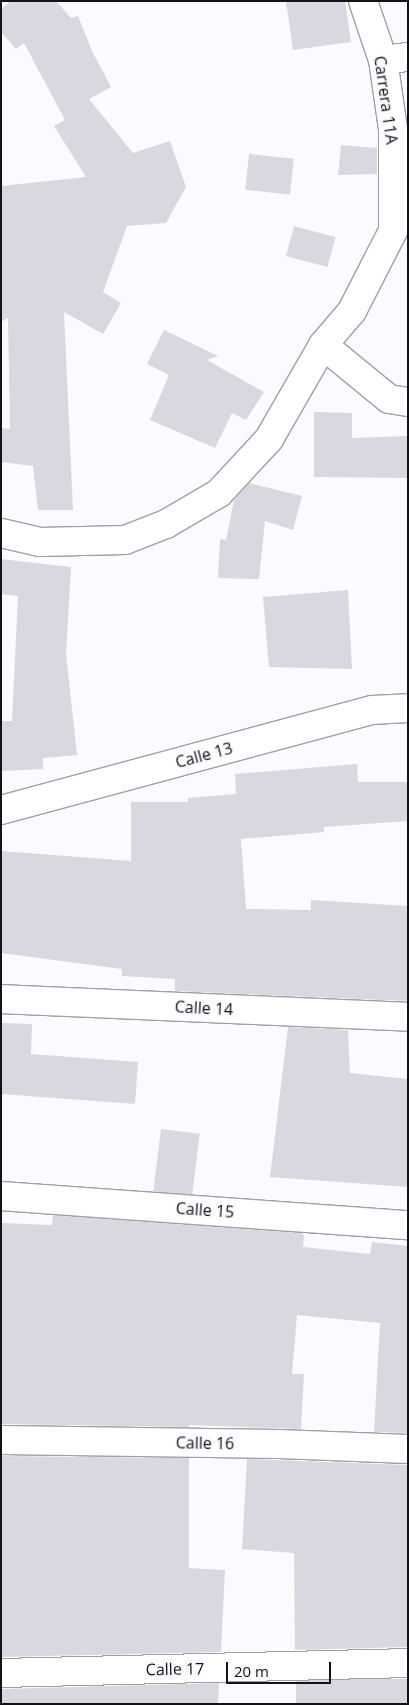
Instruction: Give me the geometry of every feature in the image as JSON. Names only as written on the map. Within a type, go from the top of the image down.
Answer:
[{"type":"street","name":"Carrera 11A","points":[[323,345],[352,311],[393,231],[395,59],[363,1]]},
{"type":"street","points":[[1,533],[40,542],[126,540],[166,524],[219,493],[270,439],[323,345],[389,399],[408,402]]},
{"type":"street","name":"Calle 13","points":[[1,810],[372,710],[408,708]]},
{"type":"street","name":"Calle 14","points":[[1,999],[408,1017]]},
{"type":"street","name":"Calle 15","points":[[1,1196],[408,1225]]},
{"type":"street","name":"Calle 16","points":[[1,1440],[279,1444],[408,1449]]},
{"type":"street","name":"Calle 17","points":[[1,1673],[408,1663]]},
{"type":"building","points":[[11,1],[56,1],[71,18],[78,16],[93,53],[111,87],[89,99],[133,153],[170,141],[186,187],[166,223],[127,226],[103,292],[121,303],[103,334],[64,312],[73,510],[38,510],[33,466],[1,462],[1,428],[10,429],[8,318],[1,322],[1,186],[86,177],[54,126],[65,120],[24,43],[16,49],[1,32],[1,9]]},
{"type":"building","points":[[286,1],[345,1],[351,42],[293,50]]},
{"type":"building","points":[[341,145],[377,148],[377,174],[338,175]]},
{"type":"building","points":[[249,154],[294,159],[290,195],[245,190]]},
{"type":"building","points":[[294,226],[336,237],[328,267],[286,256]]},
{"type":"building","points":[[164,330],[218,356],[207,360],[264,392],[246,420],[232,413],[215,448],[150,420],[169,375],[147,364]]},
{"type":"building","points":[[314,412],[352,413],[352,438],[408,436],[408,478],[314,477]]},
{"type":"building","points":[[249,483],[302,496],[293,530],[265,521],[259,579],[218,578],[220,539],[226,540],[234,500]]},
{"type":"building","points":[[1,559],[71,567],[66,654],[77,755],[43,758],[43,769],[1,771],[1,721],[12,721],[18,596],[1,594]]},
{"type":"building","points":[[348,590],[352,669],[269,667],[263,597]]},
{"type":"building","points":[[357,764],[358,782],[408,782],[408,821],[324,827],[324,832],[241,839],[246,909],[311,910],[311,900],[408,906],[408,1001],[175,991],[175,979],[122,976],[122,969],[1,953],[1,851],[131,861],[131,802],[188,802],[188,798],[236,794],[235,774]]},
{"type":"building","points":[[1,1023],[32,1024],[31,1054],[138,1062],[135,1104],[1,1094]]},
{"type":"building","points":[[288,1027],[348,1030],[350,1073],[408,1079],[408,1187],[270,1177]]},
{"type":"building","points":[[161,1129],[200,1134],[192,1196],[153,1192]]},
{"type":"building","points":[[53,1215],[302,1233],[304,1236],[303,1247],[370,1254],[372,1242],[408,1246],[408,1433],[374,1432],[380,1323],[297,1315],[292,1374],[304,1374],[301,1429],[189,1425],[189,1427],[1,1424],[1,1223],[52,1225]]},
{"type":"building","points":[[1,1456],[189,1458],[189,1568],[225,1570],[221,1652],[1,1657]]},
{"type":"building","points":[[247,1459],[408,1465],[408,1647],[295,1650],[294,1553],[242,1549]]},
{"type":"building","points":[[296,1679],[408,1679],[408,1704],[296,1704]]},
{"type":"building","points":[[219,1683],[218,1704],[1,1704],[1,1689]]}]
